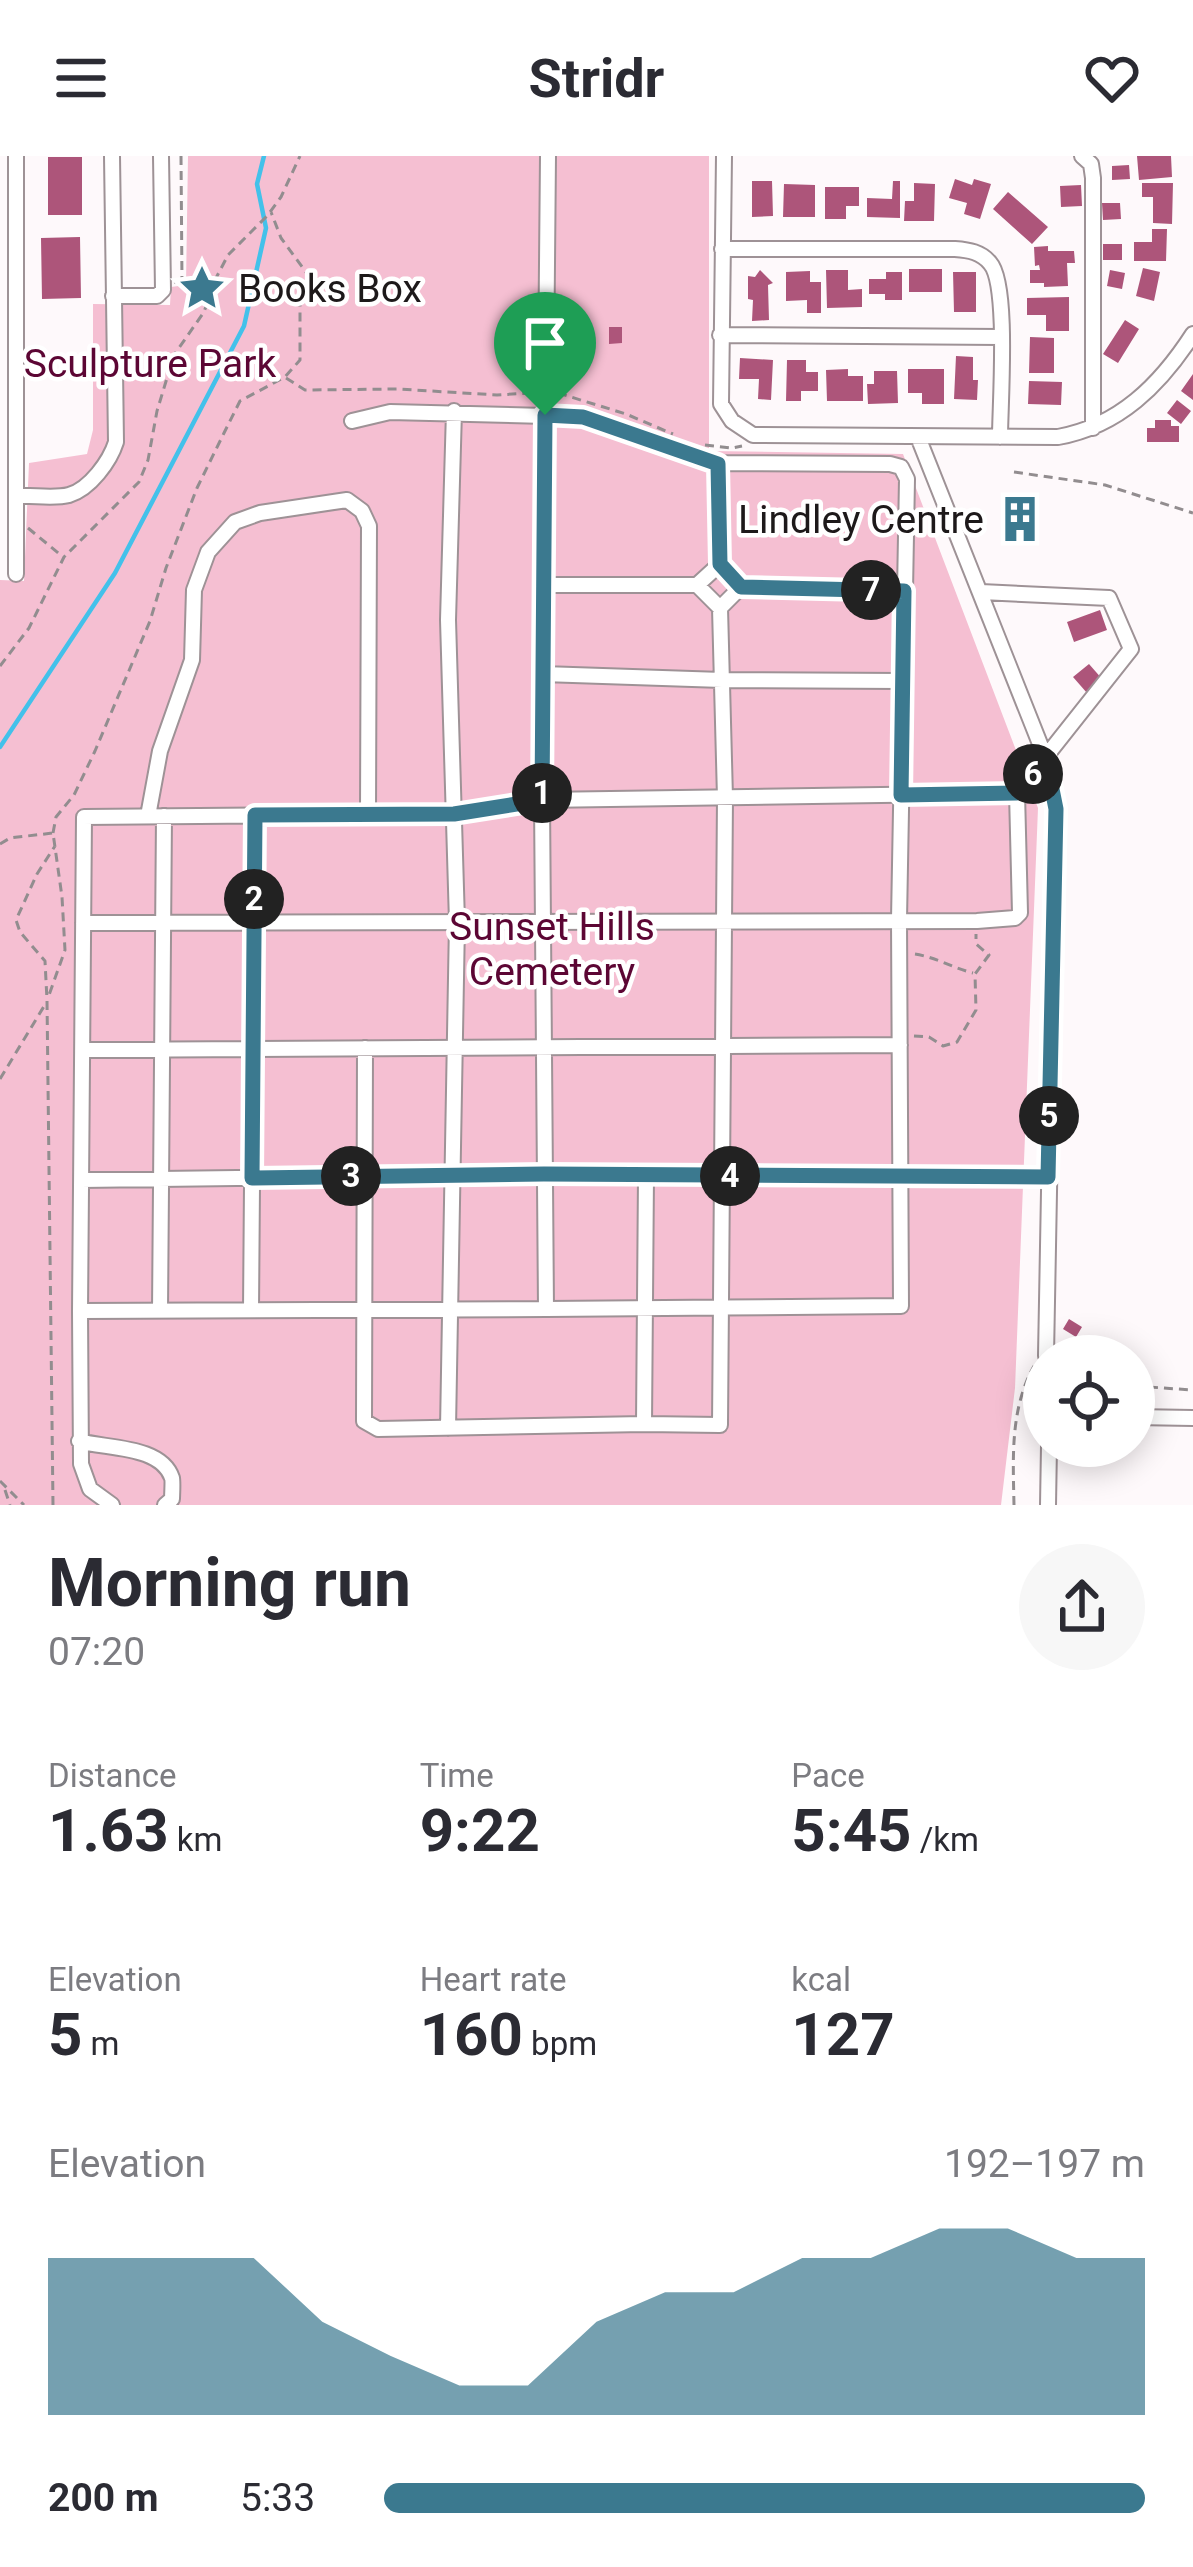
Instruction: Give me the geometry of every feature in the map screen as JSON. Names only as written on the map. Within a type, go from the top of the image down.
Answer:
[{"type":"street","points":[[16,156],[8,226],[8,436],[17,496],[16,574]]},
{"type":"street","points":[[17,496],[68,495],[82,488],[110,459],[116,442],[112,156]]},
{"type":"street","points":[[113,296],[157,296],[163,290],[161,156]]},
{"type":"street","points":[[546,1309],[542,800],[548,156]]},
{"type":"street","points":[[724,156],[721,404],[724,414],[753,435],[1058,437],[1093,428],[1147,394],[1193,334]]},
{"type":"street","points":[[1082,156],[1091,164],[1094,178],[1093,428]]},
{"type":"street","points":[[722,249],[955,249],[970,250],[986,260],[994,266],[998,280],[1000,437]]},
{"type":"street","points":[[720,335],[1000,337]]},
{"type":"street","points":[[80,1311],[902,1306],[899,920],[907,479],[901,467],[718,464],[583,417],[390,412],[352,421]]},
{"type":"street","points":[[448,1428],[458,922],[448,620],[454,412]]},
{"type":"street","points":[[918,437],[1046,759],[1056,809],[1042,1335]]},
{"type":"street","points":[[718,464],[720,564],[741,587]]},
{"type":"street","points":[[160,1311],[163,923],[156,816],[160,751],[191,660],[194,590],[208,552],[235,522],[260,513],[347,500],[362,511],[369,526],[368,814]]},
{"type":"street","points":[[543,585],[697,585],[720,564]]},
{"type":"street","points":[[365,1048],[364,1421],[378,1429],[720,1425],[722,680],[719,608],[697,585]]},
{"type":"street","points":[[719,608],[741,587],[904,591]]},
{"type":"street","points":[[83,923],[1015,918],[1020,913],[1017,793],[1131,649],[1109,598],[981,592]]},
{"type":"street","points":[[543,674],[903,681]]},
{"type":"street","points":[[112,1505],[90,1490],[79,1441],[84,817],[454,814],[542,800],[1017,793]]},
{"type":"street","points":[[251,1310],[255,815]]},
{"type":"street","points":[[82,1050],[722,1046],[900,1040]]},
{"type":"street","points":[[81,1180],[544,1174],[1048,1177]]},
{"type":"street","points":[[644,1424],[646,1176]]},
{"type":"street","points":[[1155,1418],[1193,1418]]},
{"type":"street","points":[[79,1441],[146,1454],[162,1464],[172,1479],[172,1499],[165,1505]]},
{"type":"street","points":[[1048,1505],[1049,1467]]},
{"type":"path","points":[[181,156],[182,282]]},
{"type":"path","points":[[0,666],[28,628],[64,557],[139,482],[174,355],[204,312],[228,255],[269,214],[301,156]]},
{"type":"path","points":[[0,1079],[47,1000],[64,950],[53,833],[56,817],[74,795],[95,751],[150,621],[197,488],[241,401],[285,377],[300,360],[300,305],[311,279],[269,214]]},
{"type":"path","points":[[163,283],[214,283]]},
{"type":"path","points":[[1014,472],[1105,485],[1193,513]]},
{"type":"path","points":[[16,519],[64,557]]},
{"type":"path","points":[[0,844],[10,838],[53,833]]},
{"type":"path","points":[[53,1505],[45,961],[20,932],[16,920],[55,846]]},
{"type":"path","points":[[900,1040],[928,1037],[943,1046],[957,1042],[976,1010],[975,974],[989,955],[976,944],[977,921]]},
{"type":"path","points":[[899,952],[928,956],[975,974]]},
{"type":"path","points":[[1155,1387],[1193,1390]]},
{"type":"path","points":[[1014,1505],[1015,1420],[1023,1388]]},
{"type":"path","points":[[2,1483],[10,1505]]},
{"type":"path","points":[[2,1483],[24,1505]]},
{"type":"green space","name":"Sunset Hills Cemetery","points":[[188,156],[709,156],[709,451],[903,454],[1038,808],[1015,1388],[1001,1505],[0,1505],[0,580],[24,581],[29,463],[87,454],[93,430],[93,304],[170,305],[171,287],[186,285]]},
{"type":"building","points":[[1137,156],[1171,156],[1172,177],[1139,180]]},
{"type":"building","points":[[48,157],[82,157],[82,215],[48,215]]},
{"type":"building","points":[[1129,165],[1130,179],[1112,180],[1112,166]]},
{"type":"building","points":[[955,179],[972,185],[974,179],[991,184],[980,219],[964,214],[967,203],[949,198]]},
{"type":"building","points":[[752,181],[772,181],[773,216],[752,217]]},
{"type":"building","points":[[893,181],[900,181],[900,218],[867,217],[867,198],[892,199]]},
{"type":"building","points":[[914,183],[935,184],[934,221],[904,221],[905,201],[914,201]]},
{"type":"building","points":[[1142,183],[1173,183],[1172,224],[1153,223],[1153,197],[1142,197]]},
{"type":"building","points":[[784,184],[815,185],[815,217],[783,217]]},
{"type":"building","points":[[1081,185],[1082,206],[1061,207],[1060,186]]},
{"type":"building","points":[[825,187],[859,187],[859,206],[846,206],[846,219],[825,219]]},
{"type":"building","points":[[1008,192],[1048,227],[1032,244],[993,209]]},
{"type":"building","points":[[1102,203],[1120,203],[1121,219],[1103,220]]},
{"type":"building","points":[[1152,229],[1167,229],[1166,261],[1134,261],[1134,242],[1152,242]]},
{"type":"building","points":[[80,237],[81,298],[42,299],[41,238]]},
{"type":"building","points":[[1103,244],[1122,244],[1122,260],[1103,260]]},
{"type":"building","points":[[1048,246],[1048,251],[1074,251],[1075,263],[1067,263],[1068,286],[1030,283],[1030,270],[1040,270],[1035,266],[1034,247]]},
{"type":"building","points":[[1143,268],[1160,272],[1154,301],[1136,296]]},
{"type":"building","points":[[909,269],[942,269],[942,292],[909,292]]},
{"type":"building","points":[[760,270],[773,283],[768,285],[769,320],[752,321],[748,276],[755,277]]},
{"type":"building","points":[[826,270],[848,270],[848,290],[862,289],[862,307],[827,308]]},
{"type":"building","points":[[1110,270],[1125,273],[1122,289],[1107,286]]},
{"type":"building","points":[[810,271],[810,282],[821,282],[821,313],[807,313],[807,300],[786,301],[786,272]]},
{"type":"building","points":[[886,272],[902,272],[902,300],[869,294],[869,279],[886,279]]},
{"type":"building","points":[[953,272],[976,272],[976,312],[954,312]]},
{"type":"building","points":[[1069,297],[1069,331],[1046,331],[1046,315],[1027,315],[1027,298]]},
{"type":"building","points":[[1125,320],[1139,329],[1118,363],[1103,354]]},
{"type":"building","points":[[609,327],[622,327],[622,343],[609,344]]},
{"type":"building","points":[[1030,337],[1054,338],[1054,373],[1029,373]]},
{"type":"building","points":[[956,356],[973,357],[977,400],[954,399]]},
{"type":"building","points":[[740,358],[773,360],[771,400],[758,399],[759,379],[739,379]]},
{"type":"building","points":[[787,360],[806,360],[806,372],[818,372],[818,391],[801,391],[801,401],[786,401]]},
{"type":"building","points":[[848,369],[848,376],[863,376],[863,401],[827,401],[826,370]]},
{"type":"building","points":[[908,369],[944,369],[944,404],[922,404],[922,393],[908,393]]},
{"type":"building","points":[[874,371],[897,371],[898,403],[868,404],[867,384],[874,384]]},
{"type":"building","points":[[1193,374],[1193,400],[1181,391]]},
{"type":"building","points":[[1029,381],[1062,382],[1061,405],[1028,404]]},
{"type":"building","points":[[1177,400],[1191,411],[1181,424],[1167,413]]},
{"type":"building","points":[[1155,420],[1171,420],[1171,426],[1179,426],[1179,442],[1147,442],[1147,428],[1155,428]]},
{"type":"building","name":"Lindley Centre","points":[[1036,495],[1036,527],[1030,527],[1030,539],[1004,539],[1004,512],[1010,512],[1010,496]]},
{"type":"building","points":[[1100,610],[1107,630],[1074,642],[1067,622]]},
{"type":"building","points":[[1089,664],[1103,680],[1087,693],[1073,677]]},
{"type":"building","points":[[1069,1319],[1082,1327],[1077,1335],[1063,1329]]},
{"type":"waterway","points":[[0,747],[115,573],[244,326],[266,228],[257,184],[264,156]]},
{"type":"place","name":"Books Box","points":[[202,288]]},
{"type":"place","name":"Lindley Centre","points":[[1020,519]]},
{"type":"route","points":[[545,415],[583,417],[718,464],[720,564],[741,587],[904,591],[901,795],[1017,793],[1046,759],[1056,809],[1048,1177],[544,1174],[252,1178],[255,815],[454,814],[542,800],[545,415]]},
{"type":"park label","name":"Sculpture Park","points":[[150,363]]}]
